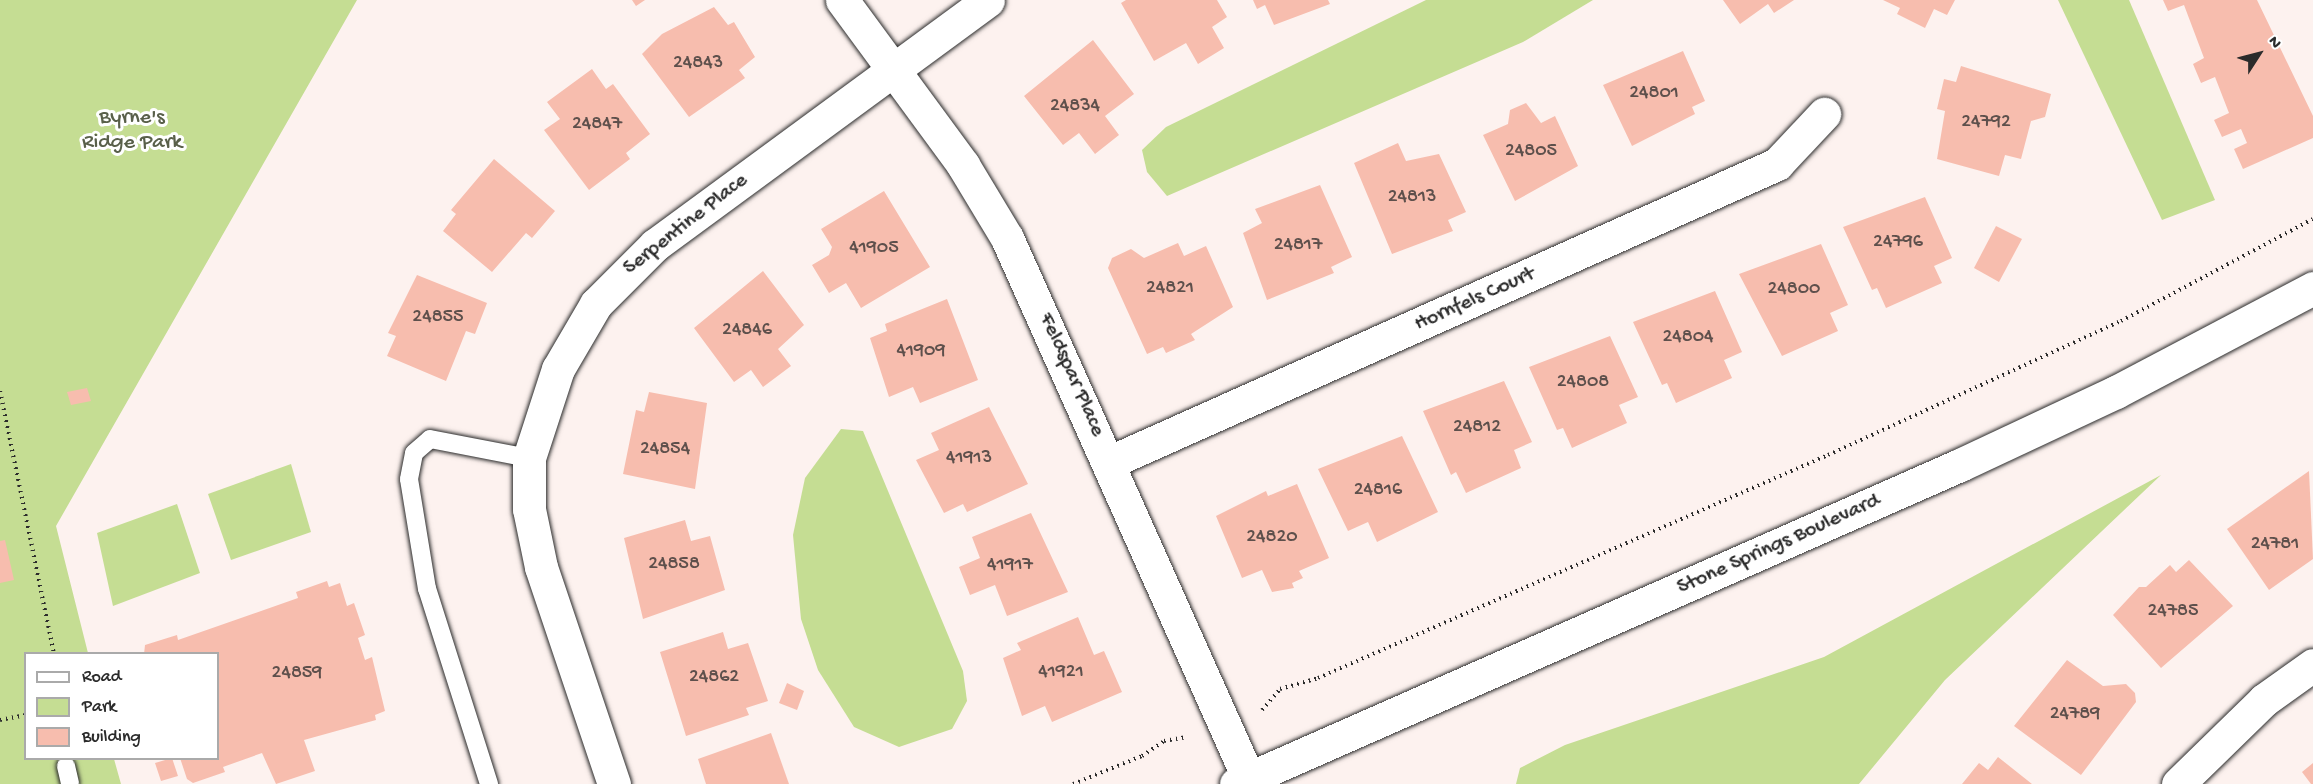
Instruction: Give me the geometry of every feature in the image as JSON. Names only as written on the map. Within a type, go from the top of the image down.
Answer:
[{"type":"street","name":"Feldspar Place","points":[[842,0],[894,69],[1007,238],[1110,462],[1245,782]]},
{"type":"street","name":"Serpentine Place","points":[[614,784],[541,567],[529,509],[529,458],[558,369],[584,322],[622,275],[988,0]]},
{"type":"street","name":"Hornfels Court","points":[[1110,462],[1777,164],[1824,114]]},
{"type":"street","name":"Stone Springs Boulevard","points":[[1245,782],[1970,460],[2116,392],[2313,288]]},
{"type":"street","points":[[2178,784],[2264,700],[2313,665]]},
{"type":"lane","points":[[489,784],[417,551],[410,472],[414,453],[439,438],[529,458]]},
{"type":"lane","points":[[66,766],[70,784]]},
{"type":"path","points":[[1262,710],[1280,688],[1318,678],[1871,436],[2121,321],[2313,219]]},
{"type":"path","points":[[0,391],[54,652]]},
{"type":"path","points":[[0,720],[24,715]]},
{"type":"path","points":[[1073,784],[1142,756],[1164,741],[1187,737]]},
{"type":"green space","name":"Byrne's Ridge Park","points":[[0,0],[357,0],[56,526],[88,652],[24,652],[24,760],[114,760],[121,784],[0,784]]},
{"type":"green space","points":[[1426,0],[1593,0],[1523,42],[1167,196],[1147,172],[1142,150],[1166,127]]},
{"type":"green space","points":[[2058,0],[2129,0],[2215,200],[2162,220]]},
{"type":"green space","points":[[841,429],[863,431],[963,671],[967,701],[952,729],[899,747],[854,727],[818,670],[801,619],[793,535],[805,478]]},
{"type":"green space","points":[[291,464],[311,532],[231,560],[208,494]]},
{"type":"green space","points":[[2161,475],[1945,680],[1859,784],[1516,784],[1520,768],[1565,745],[1824,657]]},
{"type":"green space","points":[[177,504],[200,573],[113,606],[97,533]]},
{"type":"building","points":[[632,0],[645,0],[636,6]]},
{"type":"building","points":[[1126,0],[1217,0],[1227,17],[1212,27],[1224,48],[1198,64],[1186,43],[1154,61],[1121,3]]},
{"type":"building","points":[[1253,0],[1328,0],[1330,4],[1274,25],[1265,5],[1257,9]]},
{"type":"building","points":[[1723,0],[1794,0],[1774,13],[1768,4],[1740,24]]},
{"type":"building","points":[[1883,0],[1955,0],[1947,15],[1934,9],[1925,28],[1897,14],[1900,8]]},
{"type":"building","points":[[2163,0],[2257,0],[2313,116],[2313,138],[2243,169],[2234,149],[2247,143],[2241,129],[2222,137],[2214,120],[2229,113],[2215,77],[2201,83],[2193,64],[2204,58],[2184,5],[2168,11]]},
{"type":"building","points":[[714,7],[728,25],[734,22],[755,57],[739,70],[745,78],[689,117],[642,54],[662,34]]},
{"type":"building","points":[[1093,40],[1134,94],[1105,116],[1119,135],[1095,154],[1079,133],[1063,145],[1024,96]]},
{"type":"building","points":[[1683,51],[1705,101],[1692,107],[1695,114],[1632,146],[1603,85]]},
{"type":"building","points":[[1961,66],[2051,94],[2045,117],[2031,121],[2021,159],[2005,155],[1999,176],[1937,159],[1945,111],[1937,109],[1944,79],[1956,82]]},
{"type":"building","points":[[592,69],[606,89],[613,84],[650,134],[626,153],[630,159],[589,190],[544,130],[560,119],[547,102]]},
{"type":"building","points":[[1526,103],[1541,123],[1555,116],[1578,166],[1515,201],[1483,135],[1508,124],[1510,110]]},
{"type":"building","points":[[1398,143],[1406,161],[1439,154],[1466,212],[1448,220],[1453,231],[1392,254],[1354,163]]},
{"type":"building","points":[[494,159],[555,211],[532,238],[526,233],[492,272],[443,231],[456,214],[451,210]]},
{"type":"building","points":[[1320,185],[1352,257],[1331,267],[1334,273],[1267,300],[1243,233],[1262,223],[1255,209]]},
{"type":"building","points":[[884,191],[930,267],[861,308],[846,283],[829,293],[812,265],[829,255],[832,247],[821,229]]},
{"type":"building","points":[[1925,197],[1952,258],[1934,266],[1942,283],[1886,308],[1877,288],[1872,290],[1843,227]]},
{"type":"building","points":[[1996,226],[2022,239],[1999,282],[1974,268]]},
{"type":"building","points":[[1178,243],[1184,256],[1206,246],[1233,307],[1191,334],[1195,340],[1166,353],[1163,347],[1147,354],[1108,268],[1112,258],[1131,249],[1144,258]]},
{"type":"building","points":[[1821,244],[1848,305],[1830,313],[1838,331],[1782,356],[1739,274]]},
{"type":"building","points":[[763,271],[804,325],[778,349],[791,366],[763,387],[751,370],[734,382],[694,328]]},
{"type":"building","points":[[417,275],[487,303],[475,334],[466,331],[446,381],[387,356],[396,336],[388,333]]},
{"type":"building","points":[[1715,291],[1742,352],[1724,360],[1732,378],[1676,403],[1667,383],[1662,385],[1633,322]]},
{"type":"building","points":[[947,299],[978,380],[920,403],[913,387],[889,397],[870,338],[887,331],[885,324]]},
{"type":"building","points":[[1610,336],[1638,397],[1619,405],[1627,423],[1572,448],[1563,428],[1557,430],[1529,367]]},
{"type":"building","points":[[1504,381],[1532,442],[1514,450],[1521,468],[1466,493],[1456,472],[1451,475],[1423,411]]},
{"type":"building","points":[[87,388],[91,401],[71,405],[67,392]]},
{"type":"building","points":[[649,392],[707,403],[695,489],[623,474],[636,410],[644,412]]},
{"type":"building","points":[[989,407],[1028,484],[967,512],[963,504],[944,513],[916,460],[939,450],[931,433]]},
{"type":"building","points":[[1402,436],[1438,512],[1377,542],[1368,522],[1348,531],[1318,469]]},
{"type":"building","points":[[2309,471],[2313,559],[2269,590],[2227,529]]},
{"type":"building","points":[[1297,484],[1329,558],[1299,571],[1303,578],[1292,583],[1294,588],[1272,592],[1262,570],[1242,578],[1216,516],[1266,491],[1268,496]]},
{"type":"building","points":[[1031,513],[1068,592],[1007,616],[995,585],[970,595],[959,567],[980,558],[972,537]]},
{"type":"building","points":[[685,520],[691,541],[710,536],[725,590],[643,619],[624,538]]},
{"type":"building","points":[[5,540],[14,580],[0,583],[0,541]]},
{"type":"building","points":[[2189,560],[2233,606],[2161,668],[2113,615],[2139,587],[2146,587],[2170,565],[2176,572]]},
{"type":"building","points":[[327,581],[329,587],[340,583],[347,606],[354,603],[365,635],[358,638],[365,660],[372,657],[385,711],[375,715],[376,720],[304,740],[315,771],[276,784],[262,753],[223,767],[225,772],[193,783],[187,779],[181,760],[219,760],[219,652],[144,652],[145,645],[177,635],[178,640],[298,598],[296,592]]},
{"type":"building","points":[[1078,617],[1094,655],[1104,651],[1122,692],[1052,722],[1045,706],[1022,716],[1003,658],[1021,650],[1017,643]]},
{"type":"building","points":[[723,632],[728,649],[748,643],[768,701],[746,708],[749,715],[686,736],[660,652]]},
{"type":"building","points":[[2067,660],[2103,686],[2126,684],[2135,693],[2136,702],[2081,775],[2014,726]]},
{"type":"building","points":[[787,683],[804,691],[797,710],[779,703]]},
{"type":"building","points":[[771,733],[789,784],[706,784],[698,759]]},
{"type":"building","points":[[1998,757],[2032,784],[1962,784],[1979,763],[1988,770]]},
{"type":"building","points":[[173,760],[178,776],[161,781],[155,763]]},
{"type":"building","points":[[2313,763],[2313,784],[2311,784],[2302,772]]}]
